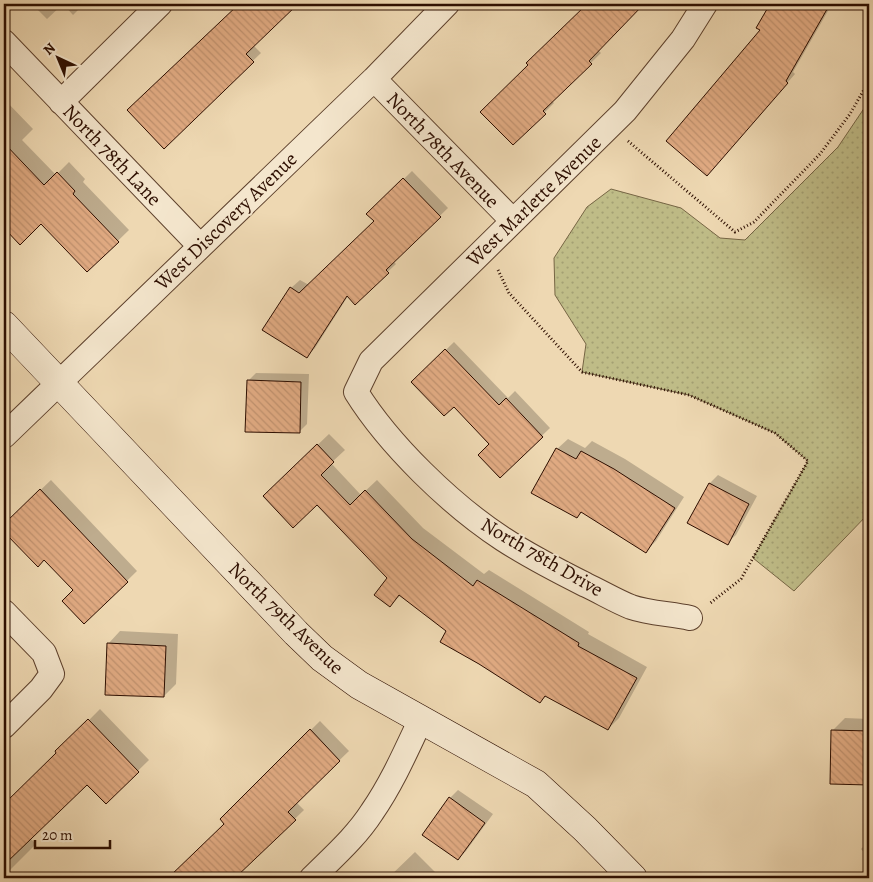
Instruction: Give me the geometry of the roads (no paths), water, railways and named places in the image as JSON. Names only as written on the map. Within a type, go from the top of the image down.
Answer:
[{"type":"street","points":[[61,102],[160,4]]},
{"type":"street","name":"West Discovery Avenue","points":[[4,436],[374,79],[447,4]]},
{"type":"street","name":"West Marlette Avenue","points":[[356,392],[371,362],[625,111],[683,39],[705,4]]},
{"type":"street","name":"North 78th Lane","points":[[4,42],[200,246]]},
{"type":"street","name":"North 78th Avenue","points":[[374,79],[513,221]]},
{"type":"street","name":"North 79th Avenue","points":[[4,325],[296,633],[322,658],[359,685],[536,784],[585,829],[633,878]]},
{"type":"street","name":"North 78th Drive","points":[[356,392],[372,416],[412,461],[453,500],[504,540],[567,576],[631,607],[690,618]]},
{"type":"street","points":[[4,612],[44,653],[52,674],[41,689],[4,726]]},
{"type":"street","points":[[312,878],[346,844],[372,814],[393,780],[421,719]]}]
